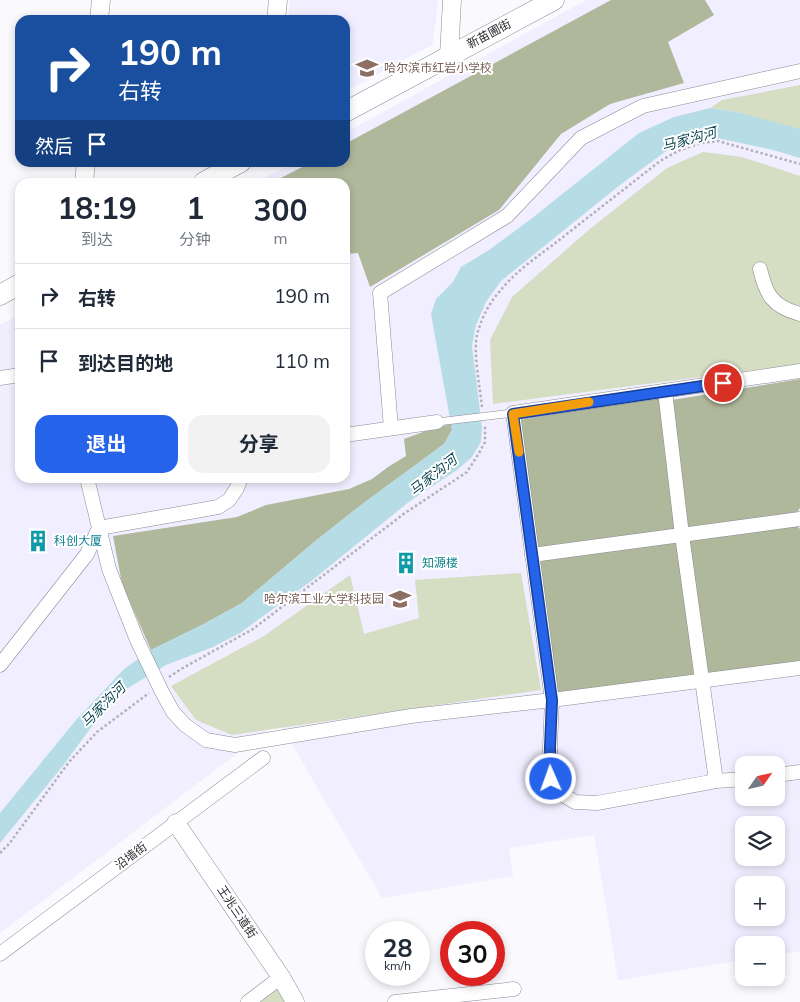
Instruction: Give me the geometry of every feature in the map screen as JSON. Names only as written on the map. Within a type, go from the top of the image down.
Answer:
[{"type":"main road","name":"新苗圃街","points":[[350,109],[535,0]]},
{"type":"main road","name":"新苗圃街","points":[[350,102],[554,0]]},
{"type":"main road","points":[[211,178],[231,167]]},
{"type":"main road","points":[[225,178],[244,167]]},
{"type":"main road","points":[[0,295],[15,287]]},
{"type":"main road","points":[[0,304],[15,296]]},
{"type":"street","points":[[100,15],[101,0]]},
{"type":"street","points":[[276,15],[278,0]]},
{"type":"street","points":[[449,52],[452,0]]},
{"type":"street","points":[[391,428],[380,293],[507,216],[581,138],[643,106],[800,71]]},
{"type":"street","points":[[760,269],[772,301],[789,311],[800,314]]},
{"type":"street","points":[[735,779],[597,803],[574,802],[560,793],[551,779],[552,700],[513,414],[800,371]]},
{"type":"street","points":[[0,378],[15,376]]},
{"type":"street","points":[[664,392],[716,782]]},
{"type":"street","points":[[350,434],[436,422]]},
{"type":"street","points":[[88,483],[109,569],[137,640],[159,688],[173,712],[185,725],[206,740],[234,745],[410,716],[800,668]]},
{"type":"street","points":[[99,528],[218,507],[229,500],[239,483]]},
{"type":"street","points":[[532,555],[800,519]]},
{"type":"street","points":[[0,665],[87,554],[99,528]]},
{"type":"street","name":"沿墙街","points":[[0,954],[263,758]]},
{"type":"street","points":[[785,774],[800,772]]},
{"type":"street","name":"王兆三道街","points":[[176,822],[281,977],[295,1002]]},
{"type":"street","points":[[248,1002],[281,977]]},
{"type":"street","points":[[395,1002],[514,989]]},
{"type":"lane","points":[[436,422],[513,414]]},
{"type":"path","points":[[483,415],[476,352],[481,322],[500,291],[540,255],[660,161],[680,150],[701,143],[718,141],[800,164]]},
{"type":"path","points":[[0,853],[9,844],[69,762],[97,732],[159,688],[180,669],[253,629],[405,513],[467,472],[485,442],[484,422]]},
{"type":"shaded area","name":"哈尔滨市红岩小学校","points":[[290,0],[438,0],[433,44],[350,89],[350,15],[288,15]]},
{"type":"shaded area","name":"哈尔滨工业大学科技园","points":[[586,0],[800,0],[800,951],[785,954],[785,936],[735,936],[735,961],[618,980],[594,835],[509,848],[513,876],[382,898],[279,722],[0,933],[0,325],[15,317],[15,483],[350,483],[350,178],[265,178],[285,167],[350,167],[350,130]]},
{"type":"green space","points":[[611,0],[705,0],[714,15],[668,42],[684,83],[610,104],[561,134],[499,210],[370,287],[358,253],[350,254],[350,178],[281,178],[302,167],[350,167],[350,141]]},
{"type":"green space","points":[[800,85],[800,131],[737,112],[710,108],[722,100]]},
{"type":"green space","points":[[703,152],[742,157],[800,176],[800,364],[493,404],[490,340],[512,297],[591,228],[667,168]]},
{"type":"green space","points":[[800,379],[800,508],[796,514],[686,529],[672,400]]},
{"type":"green space","points":[[660,397],[677,531],[538,549],[520,420]]},
{"type":"green space","points":[[451,424],[452,430],[444,444],[361,505],[242,603],[151,650],[122,584],[113,536],[237,517],[266,505],[349,489],[372,479],[406,456],[404,439]]},
{"type":"green space","points":[[796,525],[800,529],[800,663],[705,674],[687,541]]},
{"type":"green space","points":[[678,540],[694,675],[557,693],[540,559]]},
{"type":"green space","points":[[521,573],[541,690],[232,735],[196,720],[171,686],[264,636],[350,575],[364,634],[419,618],[415,580]]},
{"type":"green space","points":[[280,983],[293,1002],[254,1002]]},
{"type":"water","name":"马家沟河","points":[[710,108],[737,112],[800,129],[800,158],[717,138],[700,140],[669,149],[620,185],[501,281],[486,302],[476,325],[472,346],[482,427],[481,442],[472,457],[457,470],[410,501],[310,582],[240,633],[213,647],[166,665],[123,691],[101,714],[62,767],[0,843],[0,813],[76,720],[124,669],[151,650],[242,603],[361,505],[444,444],[452,430],[431,314],[436,299],[453,282],[461,267],[489,250],[531,219],[639,133],[674,117]]},
{"type":"slow traffic","points":[[519,452],[513,414],[589,402]]},
{"type":"place","name":"哈尔滨市红岩小学校","points":[[367,68]]},
{"type":"place","name":"科创大厦","points":[[38,541]]},
{"type":"place","name":"知源楼","points":[[406,563]]},
{"type":"place","name":"哈尔滨工业大学科技园","points":[[400,599]]},
{"type":"route","points":[[551,779],[552,700],[513,414],[723,383]]}]
